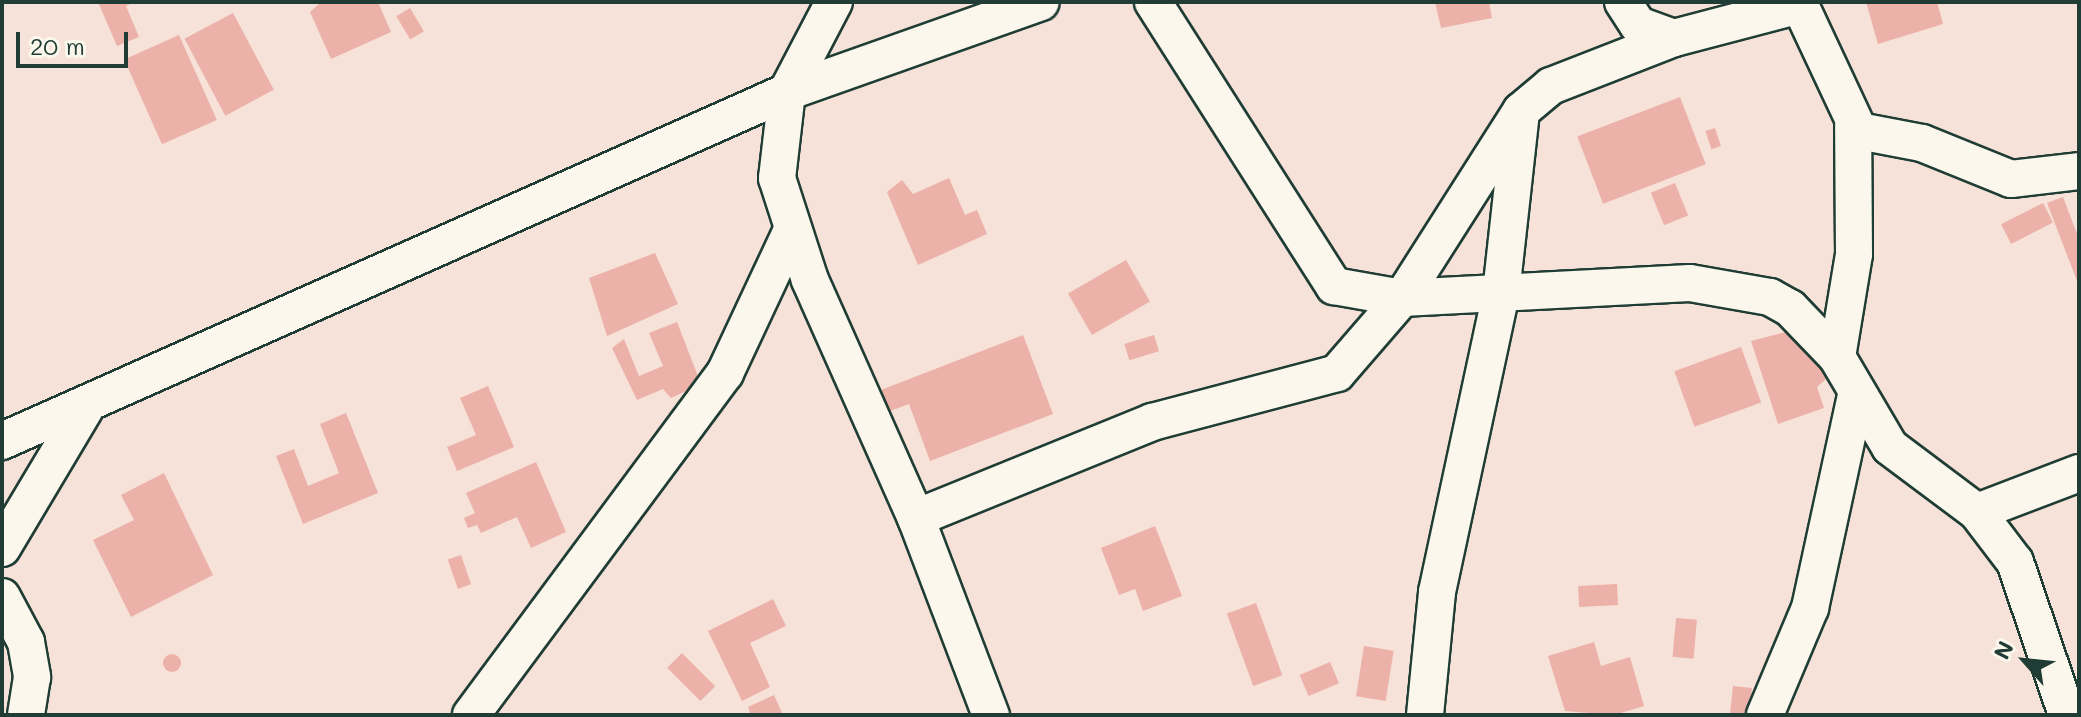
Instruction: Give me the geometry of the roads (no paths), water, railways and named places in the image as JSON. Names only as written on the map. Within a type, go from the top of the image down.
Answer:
[{"type":"street","points":[[2,441],[85,409],[787,92],[1041,2]]},
{"type":"street","points":[[1153,2],[1334,286],[1402,298],[1690,283],[1744,291],[1790,308],[1837,357],[1855,399],[1890,447],[1977,512],[2015,562],[2067,715]]},
{"type":"street","points":[[1623,2],[1638,25],[1674,38]]},
{"type":"street","points":[[916,518],[1152,422],[1337,373],[1402,298],[1521,111],[1551,86],[1737,12],[1806,5],[1853,126],[1854,254],[1837,357]]},
{"type":"street","points":[[829,6],[787,92],[777,178],[792,230],[916,518],[991,715]]},
{"type":"street","points":[[1425,715],[1437,592],[1501,293],[1521,111]]},
{"type":"street","points":[[1853,126],[2011,179],[2079,171]]},
{"type":"street","points":[[471,715],[725,373],[792,230]]},
{"type":"street","points":[[1765,715],[1810,608],[1855,399]]},
{"type":"street","points":[[2,548],[85,409]]},
{"type":"street","points":[[1977,512],[2079,473]]},
{"type":"street","points":[[2,597],[26,642],[32,677],[26,715]]}]
